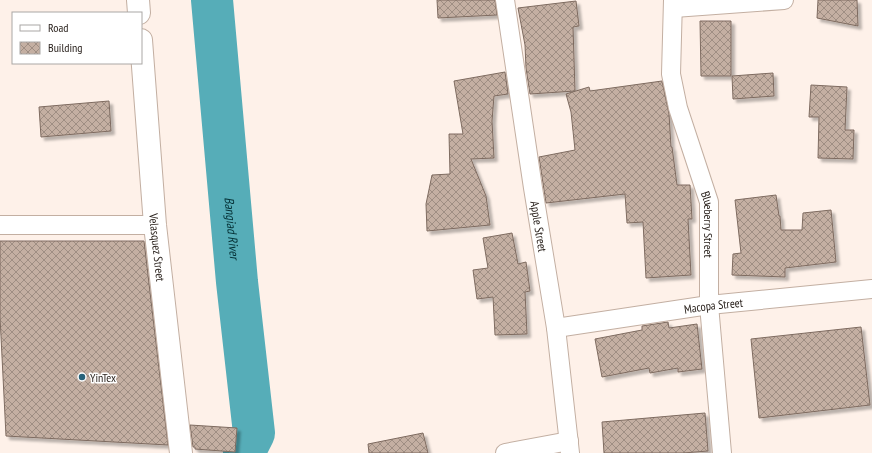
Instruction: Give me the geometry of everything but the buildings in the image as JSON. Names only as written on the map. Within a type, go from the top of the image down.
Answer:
[{"type":"main road","points":[[138,0],[139,12]]},
{"type":"main road","name":"Velasquez Street","points":[[142,53],[155,225],[181,453]]},
{"type":"street","name":"Apple Street","points":[[505,0],[533,188],[556,328],[569,447]]},
{"type":"street","points":[[674,4],[784,0]]},
{"type":"street","name":"Blueberry Street","points":[[674,4],[672,74],[678,108],[710,202],[709,305],[722,453]]},
{"type":"street","points":[[0,225],[155,225]]},
{"type":"street","name":"Macopa Street","points":[[556,328],[709,305],[872,289]]},
{"type":"street","points":[[505,453],[569,447]]},
{"type":"waterway","name":"Bangiad River","points":[[212,0],[237,282],[254,433],[244,453]]},
{"type":"place","name":"YinTex","points":[[82,377]]}]
